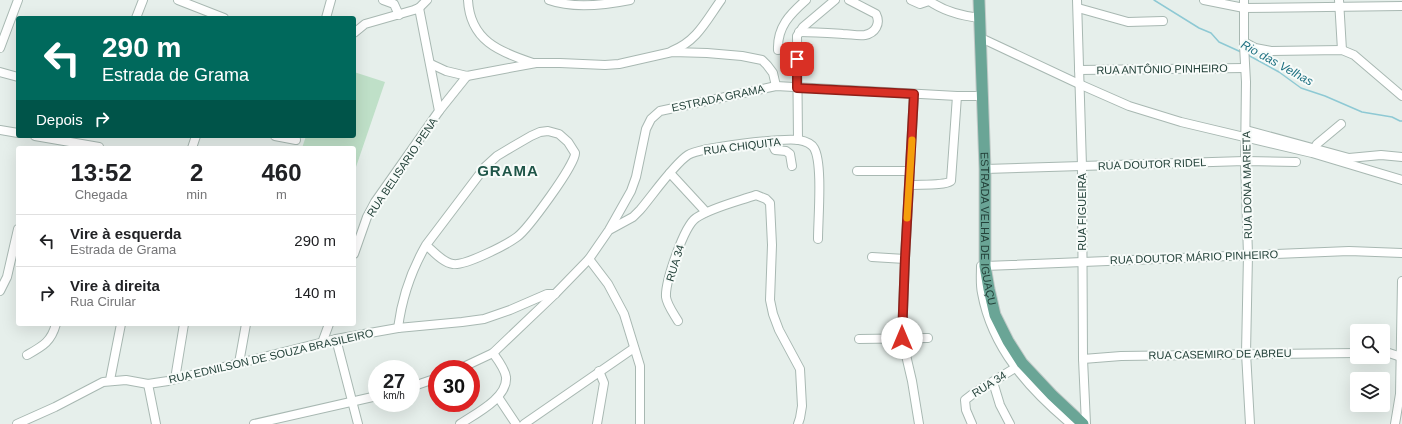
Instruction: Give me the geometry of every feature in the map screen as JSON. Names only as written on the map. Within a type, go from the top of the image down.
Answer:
[{"type":"main road","name":"ESTRADA VELHA DE IGUAÇU","points":[[979,0],[985,169],[983,262],[995,315],[1008,341],[1022,363],[1052,395],[1083,424]]},
{"type":"street","points":[[0,48],[15,19],[18,0]]},
{"type":"street","points":[[137,16],[144,0]]},
{"type":"street","points":[[327,16],[331,0]]},
{"type":"street","points":[[383,0],[394,4],[399,14]]},
{"type":"street","points":[[356,31],[365,24],[407,13],[419,8],[427,0]]},
{"type":"street","points":[[468,0],[469,10],[475,28],[484,40],[508,54],[536,63]]},
{"type":"street","points":[[548,0],[574,5],[630,0]]},
{"type":"street","points":[[430,64],[446,71],[467,76],[536,63],[560,62],[605,65],[619,64],[672,52],[682,47],[698,33],[721,0]]},
{"type":"street","points":[[778,50],[778,39],[784,23],[806,0]]},
{"type":"street","points":[[818,238],[818,159],[812,145],[798,140],[797,44],[799,32],[835,0]]},
{"type":"street","points":[[799,32],[860,35],[870,33],[877,26],[878,21],[876,14],[849,0]]},
{"type":"street","points":[[911,0],[920,4],[928,0],[950,11],[980,18]]},
{"type":"street","points":[[1204,0],[1244,4],[1339,3],[1402,6]]},
{"type":"street","points":[[183,1],[219,16]]},
{"type":"street","points":[[1339,3],[1342,50]]},
{"type":"street","points":[[1077,4],[1128,22],[1163,21]]},
{"type":"street","name":"RUA FIGUEIRA","points":[[1077,4],[1082,166],[1083,359],[1086,424]]},
{"type":"street","name":"RUA DONA MARIETA","points":[[1244,4],[1245,161],[1248,255],[1246,353],[1250,424]]},
{"type":"street","name":"RUA BELISARIO PENA","points":[[356,248],[367,217],[375,202],[439,111],[419,8]]},
{"type":"street","points":[[981,38],[1129,106],[1181,122],[1246,134],[1350,158],[1381,155],[1402,157]]},
{"type":"street","points":[[1244,43],[1256,48],[1271,51],[1342,50],[1354,55],[1402,96]]},
{"type":"street","points":[[672,52],[708,53],[762,60],[773,73],[776,86]]},
{"type":"street","name":"RUA ANTÔNIO PINHEIRO","points":[[1079,70],[1245,66]]},
{"type":"street","points":[[0,72],[16,76]]},
{"type":"street","points":[[439,111],[467,76]]},
{"type":"street","name":"ESTRADA GRAMA","points":[[479,360],[493,353],[555,294],[589,259],[609,230],[631,190],[636,177],[646,129],[651,119],[660,111],[776,86],[914,94],[983,96]]},
{"type":"street","points":[[914,94],[902,338],[912,381],[919,424]]},
{"type":"street","points":[[909,185],[943,184],[951,181],[957,96]]},
{"type":"street","points":[[1313,150],[1342,124]]},
{"type":"street","points":[[0,130],[16,133]]},
{"type":"street","points":[[398,328],[407,284],[413,267],[426,245],[485,167],[497,156],[540,132],[553,132],[559,134],[568,142],[575,153],[572,163],[545,202],[518,236],[509,243],[471,260],[458,264],[447,262],[426,245]]},
{"type":"street","points":[[47,138],[93,146]]},
{"type":"street","points":[[283,138],[296,141]]},
{"type":"street","name":"RUA CHIQUITA","points":[[609,230],[633,217],[681,161],[695,152],[706,149],[771,141],[798,140]]},
{"type":"street","points":[[771,141],[775,150],[786,151],[790,154],[792,166]]},
{"type":"street","points":[[1313,150],[1402,180]]},
{"type":"street","name":"RUA DOUTOR RIDEL","points":[[985,169],[1245,161],[1296,162]]},
{"type":"street","points":[[857,171],[910,171]]},
{"type":"street","points":[[670,173],[706,212]]},
{"type":"street","name":"RUA 34","points":[[678,321],[670,307],[666,295],[670,275],[687,228],[695,218],[706,212],[756,196],[766,199],[770,203],[772,245],[770,300],[779,330],[800,369],[802,406],[798,424]]},
{"type":"street","points":[[0,291],[7,277],[16,238]]},
{"type":"street","name":"RUA DOUTOR MÁRIO PINHEIRO","points":[[983,262],[1082,262],[1349,251],[1402,253]]},
{"type":"street","points":[[872,257],[905,258]]},
{"type":"street","points":[[589,259],[608,284],[624,314],[640,366],[640,424]]},
{"type":"street","points":[[983,262],[982,292],[990,324],[1005,354],[1033,389],[1071,424]]},
{"type":"street","points":[[1395,424],[1401,394],[1402,281]]},
{"type":"street","name":"RUA EDNILSON DE SOUZA BRASILEIRO","points":[[17,424],[55,407],[95,385],[110,380],[126,380],[148,384],[175,379],[336,339],[398,328],[462,322],[484,318],[510,310],[546,294],[555,294]]},
{"type":"street","points":[[27,355],[45,345],[55,326]]},
{"type":"street","points":[[110,380],[121,326]]},
{"type":"street","points":[[175,379],[184,326]]},
{"type":"street","points":[[239,363],[246,326]]},
{"type":"street","points":[[322,343],[328,326]]},
{"type":"street","points":[[859,339],[928,338]]},
{"type":"street","points":[[336,339],[358,424]]},
{"type":"street","points":[[524,424],[535,421],[599,371],[634,348]]},
{"type":"street","points":[[460,424],[498,397],[506,385],[506,376],[501,364],[493,353]]},
{"type":"street","name":"RUA CASEMIRO DE ABREU","points":[[1083,359],[1122,356],[1246,353],[1350,353]]},
{"type":"street","points":[[1390,354],[1401,357]]},
{"type":"street","name":"RUA 34","points":[[972,424],[966,410],[965,400],[1015,368]]},
{"type":"street","points":[[597,424],[604,383],[599,371]]},
{"type":"street","points":[[994,382],[1000,405],[1010,424]]},
{"type":"street","points":[[148,384],[156,424]]},
{"type":"street","points":[[498,397],[516,424]]},
{"type":"street","points":[[254,424],[276,421],[368,398]]},
{"type":"green space","points":[[356,73],[385,82],[356,167],[356,146],[303,146],[305,138],[356,138]]},
{"type":"waterway","name":"Rio das Velhas","points":[[1154,0],[1199,28],[1211,33],[1219,42],[1241,52]]},
{"type":"waterway","name":"Rio das Velhas","points":[[1248,55],[1279,72],[1301,88],[1325,96],[1362,112],[1392,117],[1402,121]]},
{"type":"slow traffic","points":[[907,218],[912,140]]},
{"type":"district","name":"GRAMA","points":[[508,171]]},
{"type":"route","points":[[797,59],[797,88],[914,94],[902,338]]}]
